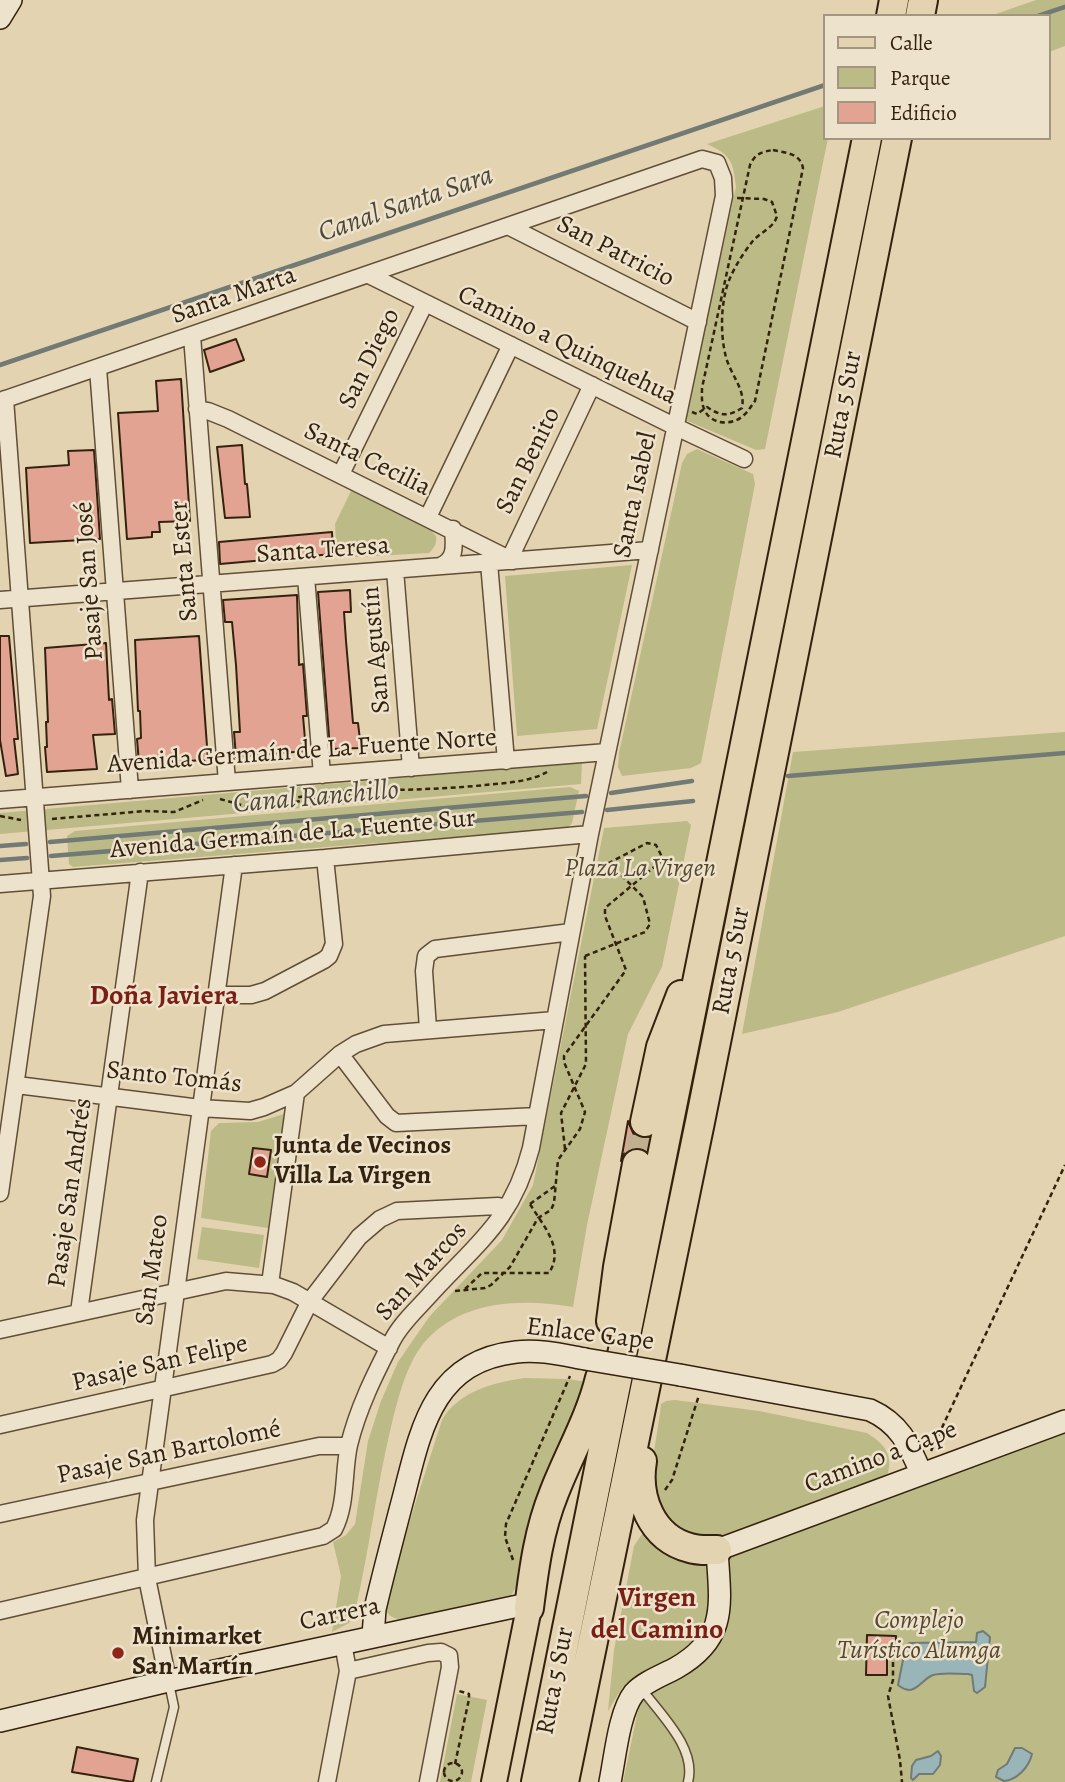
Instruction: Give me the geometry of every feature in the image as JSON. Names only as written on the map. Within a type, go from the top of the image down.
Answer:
[{"type":"highway","name":"Ruta 5 Sur","points":[[537,1782],[867,140]]},
{"type":"highway","name":"Ruta 5 Sur","points":[[564,1782],[703,1108],[897,140]]},
{"type":"highway","points":[[645,1122],[662,1047],[714,904]]},
{"type":"highway","points":[[529,1608],[538,1543],[546,1513],[587,1421],[600,1378],[637,1164]]},
{"type":"highway","points":[[656,1330],[657,1375],[639,1486],[645,1508],[666,1534],[679,1544],[699,1550],[717,1550]]},
{"type":"main road","points":[[494,1782],[529,1608]]},
{"type":"street","points":[[0,18],[11,0]]},
{"type":"street","name":"Santa Marta","points":[[2,400],[702,159],[710,159],[720,167]]},
{"type":"street","name":"Santa Isabel","points":[[590,834],[724,196],[720,167]]},
{"type":"street","name":"San Patricio","points":[[510,227],[698,322]]},
{"type":"street","name":"Camino a Quinquehua","points":[[369,275],[744,459]]},
{"type":"street","name":"San Diego","points":[[341,474],[425,303]]},
{"type":"street","name":"Santa Ester","points":[[192,336],[227,782]]},
{"type":"street","points":[[428,517],[511,345]]},
{"type":"street","name":"Pasaje San José","points":[[98,368],[130,790]]},
{"type":"street","name":"San Benito","points":[[511,559],[592,385]]},
{"type":"street","points":[[0,1193],[41,916],[41,880],[21,598],[2,400]]},
{"type":"street","name":"Santa Cecilia","points":[[197,410],[208,411],[228,419],[511,559]]},
{"type":"street","points":[[440,566],[446,564],[453,553],[453,529]]},
{"type":"street","name":"Santa Teresa","points":[[0,600],[650,550]]},
{"type":"street","points":[[489,563],[506,761]]},
{"type":"street","name":"San Agustín","points":[[395,570],[411,768]]},
{"type":"street","points":[[306,576],[321,775]]},
{"type":"street","name":"Avenida Germaín de La Fuente Norte","points":[[0,800],[607,752]]},
{"type":"street","name":"Avenida Germaín de La Fuente Sur","points":[[0,884],[590,834]]},
{"type":"street","name":"San Marcos","points":[[0,1611],[147,1578],[329,1533],[334,1529],[341,1510],[349,1446],[363,1400],[389,1348],[401,1327],[513,1205],[526,1165],[537,1116],[590,834]]},
{"type":"street","points":[[216,995],[251,995],[265,992],[329,956],[334,944],[326,858]]},
{"type":"street","name":"San Mateo","points":[[169,1681],[147,1578],[145,1520],[234,865]]},
{"type":"street","name":"Pasaje San Andrés","points":[[79,1312],[140,872]]},
{"type":"street","points":[[428,1029],[424,971],[426,956],[435,949],[571,932]]},
{"type":"street","name":"Santo Tomás","points":[[17,1085],[200,1108],[250,1111],[296,1093],[340,1054],[356,1044],[384,1034],[555,1020]]},
{"type":"street","points":[[340,1054],[387,1116],[396,1122],[537,1116]]},
{"type":"street","points":[[270,1284],[296,1093]]},
{"type":"street","name":"Pasaje San Felipe","points":[[0,1425],[272,1364],[279,1360],[310,1301],[359,1237],[389,1213],[513,1205]]},
{"type":"street","points":[[0,1330],[226,1281],[270,1284],[310,1301],[389,1348]]},
{"type":"street","name":"Enlace Cape","points":[[373,1636],[374,1608],[427,1415],[438,1397],[463,1372],[475,1364],[502,1354],[531,1351],[582,1358],[870,1410],[899,1429],[906,1438],[921,1473]]},
{"type":"street","name":"Camino a Cape","points":[[717,1550],[1065,1421]]},
{"type":"street","name":"Pasaje San Bartolomé","points":[[0,1514],[319,1446],[349,1446]]},
{"type":"street","points":[[610,1782],[624,1714],[634,1694],[689,1661],[707,1645],[719,1609],[717,1550]]},
{"type":"street","name":"Carrera","points":[[0,1721],[373,1636],[517,1606],[529,1608]]},
{"type":"street","points":[[327,1782],[348,1671],[343,1643]]},
{"type":"street","points":[[348,1671],[428,1653],[442,1652],[449,1656],[450,1667],[428,1782]]},
{"type":"lane","points":[[156,1782],[174,1707],[169,1681]]},
{"type":"lane","points":[[640,1688],[684,1746],[690,1774],[688,1782]]},
{"type":"path","points":[[773,150],[796,155],[802,161],[803,168],[754,401],[744,416],[731,422],[719,422],[706,414],[702,388],[742,198],[750,164],[754,157],[762,152],[773,150]]},
{"type":"path","points":[[680,407],[698,414],[707,407],[717,414],[727,415],[742,408],[744,399],[742,390],[731,374],[725,353],[725,291],[752,242],[777,220],[772,202],[724,196]]},
{"type":"path","points":[[250,793],[269,799],[293,799],[335,792],[508,783],[538,777],[549,771]]},
{"type":"path","points":[[217,798],[252,808],[367,792]]},
{"type":"path","points":[[45,819],[145,811],[174,812],[208,798]]},
{"type":"path","points":[[0,816],[27,821]]},
{"type":"path","points":[[448,1292],[485,1288],[510,1267],[538,1218],[551,1210],[558,1160],[580,1129],[585,1112],[564,1062],[564,1056],[625,974],[626,970],[616,943],[605,916],[605,908],[632,886],[660,862],[662,857],[652,842],[609,863],[632,886],[647,904],[650,924],[645,932],[616,943],[585,956],[576,954]]},
{"type":"path","points":[[565,1149],[561,1113],[586,1064],[585,956]]},
{"type":"path","points":[[921,1473],[1065,1165]]},
{"type":"path","points":[[513,1205],[530,1204],[555,1186]]},
{"type":"path","points":[[464,1290],[478,1275],[545,1275],[552,1269],[556,1255],[553,1243],[530,1204]]},
{"type":"path","points":[[559,1399],[582,1358]]},
{"type":"path","points":[[645,1508],[672,1480],[704,1378]]},
{"type":"path","points":[[892,1662],[888,1696],[902,1782]]},
{"type":"path","points":[[445,1689],[466,1691],[469,1694],[455,1764]]},
{"type":"path","points":[[455,1764],[460,1768],[461,1776],[452,1782],[446,1779],[444,1770],[447,1765],[455,1764]]},
{"type":"green space","points":[[1036,0],[1065,0],[1065,46],[1051,51],[1051,14],[996,14]]},
{"type":"green space","points":[[824,106],[824,140],[828,140],[765,449],[756,450],[685,420],[736,187],[729,160],[707,144]]},
{"type":"green space","points":[[697,449],[753,474],[755,484],[701,763],[691,768],[622,776],[618,767],[619,753],[682,463],[687,454]]},
{"type":"green space","points":[[351,491],[429,528],[436,536],[433,549],[429,553],[337,558],[335,524]]},
{"type":"green space","points":[[632,565],[597,729],[517,736],[505,576]]},
{"type":"green space","points":[[1065,732],[1065,936],[838,1012],[742,1034],[793,752]]},
{"type":"green space","points":[[582,762],[581,784],[0,834],[0,813]]},
{"type":"green space","points":[[570,787],[579,791],[572,823],[568,828],[73,867],[69,864],[67,836],[75,831]]},
{"type":"green space","name":"Plaza La Virgen","points":[[687,821],[691,825],[662,967],[628,1034],[587,1225],[573,1307],[531,1303],[488,1306],[449,1321],[432,1334],[418,1351],[398,1398],[354,1616],[349,1623],[332,1632],[341,1576],[333,1542],[346,1535],[355,1524],[368,1441],[398,1362],[429,1317],[502,1240],[533,1185],[604,828]]},
{"type":"green space","points":[[284,1114],[268,1228],[201,1218],[211,1131],[219,1123],[258,1122]]},
{"type":"green space","points":[[202,1227],[264,1235],[259,1268],[197,1259]]},
{"type":"green space","points":[[524,1378],[587,1382],[523,1553],[518,1583],[510,1598],[405,1620],[396,1619],[386,1610],[384,1601],[442,1420],[449,1410],[467,1395],[489,1386]]},
{"type":"green space","points":[[675,1400],[759,1411],[867,1433],[878,1441],[888,1454],[888,1473],[882,1479],[716,1541],[700,1539],[669,1522],[654,1493],[654,1457],[661,1404]]},
{"type":"green space","name":"Complejo Turístico Alumga","points":[[1065,1432],[1065,1782],[623,1782],[645,1688],[726,1622],[730,1551]]},
{"type":"green space","points":[[646,1528],[711,1561],[711,1620],[693,1646],[622,1688],[608,1711],[614,1650],[634,1546]]},
{"type":"green space","points":[[457,1694],[487,1700],[471,1782],[440,1782]]},
{"type":"water","points":[[983,1631],[990,1637],[985,1687],[977,1693],[974,1691],[972,1675],[968,1674],[933,1675],[909,1690],[898,1685],[906,1645],[976,1642],[977,1633]]},
{"type":"water","points":[[1015,1748],[1022,1748],[1032,1754],[1018,1775],[1004,1781],[996,1777],[998,1770],[1007,1764]]},
{"type":"water","points":[[938,1751],[941,1756],[940,1765],[933,1774],[919,1774],[913,1780],[912,1766],[916,1760]]},
{"type":"building","points":[[236,339],[244,360],[210,372],[204,350]]},
{"type":"building","points":[[181,379],[190,521],[159,522],[160,532],[152,532],[152,537],[127,539],[118,413],[158,411],[156,381]]},
{"type":"building","points":[[242,445],[250,517],[225,518],[217,447]]},
{"type":"building","points":[[94,450],[100,539],[30,543],[26,468],[69,465],[68,451]]},
{"type":"building","points":[[332,532],[333,554],[220,564],[219,542]]},
{"type":"building","points":[[350,590],[351,612],[344,612],[346,641],[353,723],[358,723],[361,748],[330,749],[318,592]]},
{"type":"building","points":[[297,595],[299,665],[303,664],[307,716],[303,716],[306,751],[236,757],[234,732],[240,732],[236,665],[232,622],[225,622],[223,600]]},
{"type":"building","points":[[0,636],[9,636],[18,739],[14,739],[18,774],[6,776],[0,740]]},
{"type":"building","points":[[199,636],[208,760],[139,763],[137,739],[141,738],[135,640]]},
{"type":"building","points":[[106,643],[109,700],[112,699],[115,734],[93,735],[97,769],[47,772],[45,648]]},
{"type":"building","points":[[628,1121],[634,1135],[649,1138],[646,1150],[631,1149],[624,1154],[621,1161]]},
{"type":"building","name":"Junta de Vecinos Villa La Virgen","points":[[253,1148],[271,1150],[267,1177],[249,1174]]},
{"type":"building","points":[[867,1635],[896,1636],[895,1658],[887,1658],[887,1675],[866,1675]]},
{"type":"building","points":[[77,1747],[138,1759],[133,1782],[72,1772]]},
{"type":"waterway","name":"Canal Santa Sara","points":[[1044,14],[1065,7]]},
{"type":"waterway","name":"Canal Santa Sara","points":[[0,365],[824,85]]},
{"type":"waterway","points":[[788,776],[1065,753]]},
{"type":"waterway","name":"Canal Ranchillo","points":[[611,793],[692,781]]},
{"type":"waterway","name":"Canal Ranchillo","points":[[50,842],[586,796]]},
{"type":"waterway","points":[[607,810],[693,801]]},
{"type":"waterway","points":[[51,856],[582,812]]},
{"type":"waterway","name":"Canal Ranchillo","points":[[0,846],[26,844]]},
{"type":"waterway","points":[[0,860],[27,858]]},
{"type":"tunnel","points":[[637,1164],[645,1122]]},
{"type":"place","name":"Junta de Vecinos Villa La Virgen","points":[[260,1162]]},
{"type":"place","name":"Minimarket San Martín","points":[[118,1653]]},
{"type":"district","name":"Doña Javiera","points":[[164,997]]},
{"type":"district","name":"Virgen del Camino","points":[[657,1615]]}]
